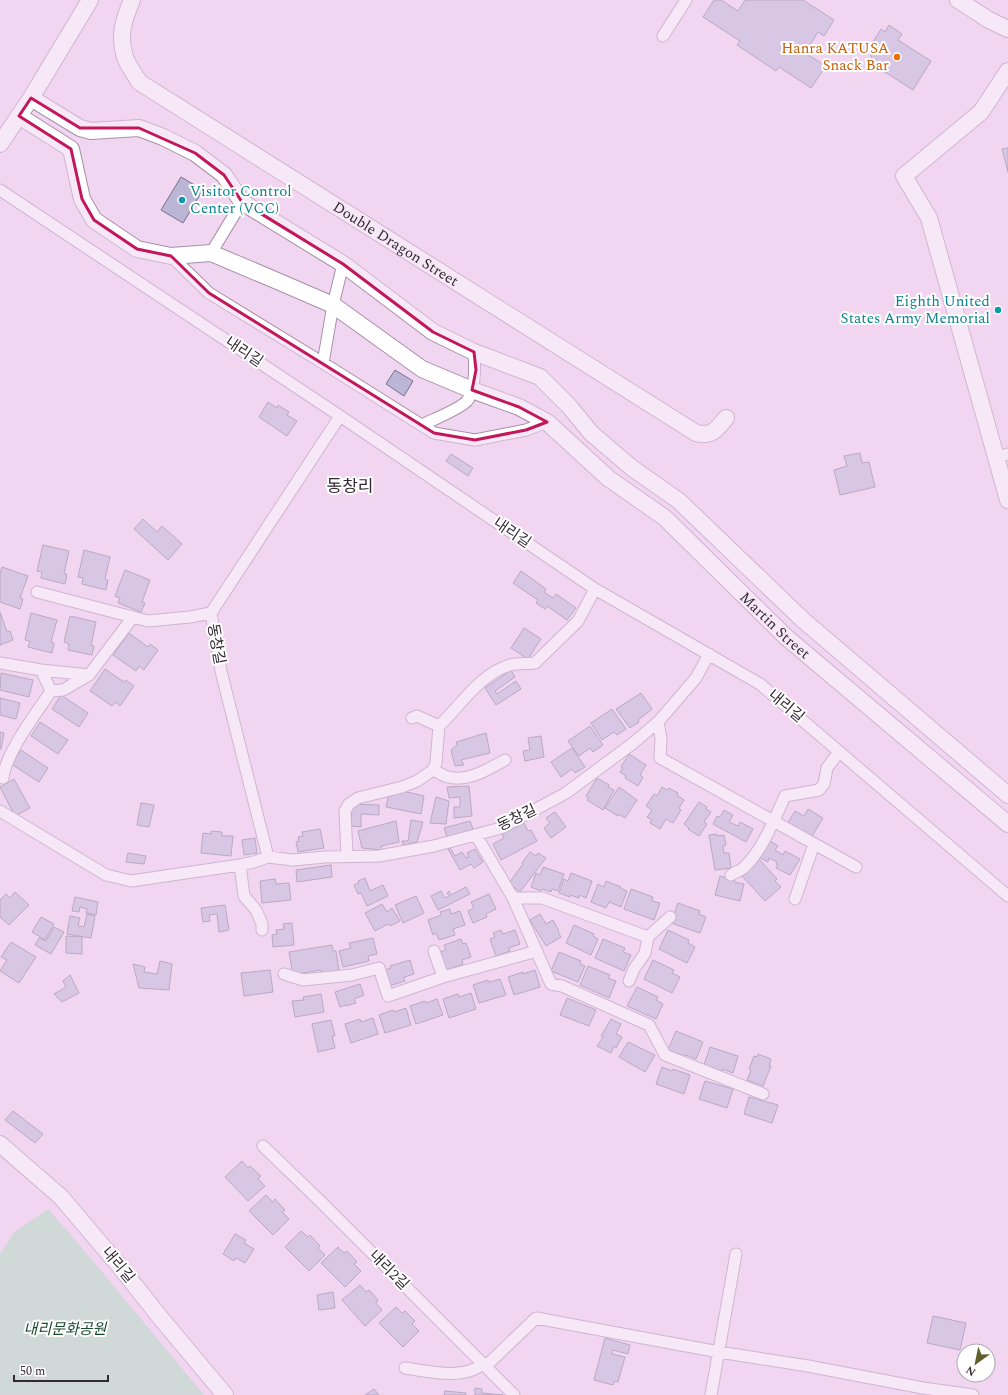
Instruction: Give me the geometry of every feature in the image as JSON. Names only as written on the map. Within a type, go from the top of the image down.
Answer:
[{"type":"main road","points":[[0,144],[31,98],[90,0]]},
{"type":"main road","name":"Double Dragon Street","points":[[132,0],[124,20],[122,42],[125,58],[139,82],[696,433],[711,433],[726,418]]},
{"type":"main road","points":[[958,0],[989,20],[1008,29]]},
{"type":"main road","points":[[1008,71],[981,112],[904,176],[929,218],[1002,455],[1008,500]]},
{"type":"main road","points":[[31,98],[80,128],[91,131],[139,128],[163,137],[195,153],[224,175],[242,202]]},
{"type":"main road","points":[[19,116],[71,149],[82,199],[94,220],[137,249],[171,256],[211,253]]},
{"type":"main road","name":"Martin Street","points":[[242,202],[343,264],[433,332],[474,352],[540,377],[569,406],[592,433],[632,468],[679,501],[803,620],[1008,795]]},
{"type":"main road","name":"Martin Street","points":[[211,253],[332,305],[422,369],[472,390],[519,407],[546,422],[608,478],[665,518],[786,637],[1008,824]]},
{"type":"main road","name":"내리길","points":[[0,1144],[61,1197],[225,1395]]},
{"type":"street","points":[[663,36],[686,0]]},
{"type":"street","name":"내리길","points":[[0,190],[595,588],[760,684],[1008,896]]},
{"type":"street","points":[[211,253],[242,202]]},
{"type":"street","points":[[171,256],[209,293],[327,365],[434,433],[475,440],[526,430],[546,422]]},
{"type":"street","points":[[327,365],[332,305],[343,264]]},
{"type":"street","points":[[422,425],[450,412],[466,402],[472,390],[476,370],[474,352]]},
{"type":"street","name":"동창길","points":[[340,416],[211,613],[221,671],[268,856],[292,860],[347,856],[379,856],[434,846],[501,828],[566,793],[632,744],[658,722],[696,678],[709,654]]},
{"type":"street","points":[[347,856],[345,811],[349,804],[358,798],[375,795],[412,783],[433,770],[436,763],[439,726],[449,717],[469,692],[497,670],[511,665],[535,663],[578,621],[595,588]]},
{"type":"street","points":[[37,592],[148,621],[190,617],[211,613]]},
{"type":"street","points":[[51,691],[63,690],[89,675],[133,617]]},
{"type":"street","points":[[0,663],[41,670],[89,675]]},
{"type":"street","points":[[41,670],[51,691]]},
{"type":"street","points":[[3,778],[4,770],[18,742],[51,691]]},
{"type":"street","points":[[412,718],[417,716],[439,726]]},
{"type":"street","points":[[658,722],[661,738],[660,758],[856,867]]},
{"type":"street","points":[[731,875],[742,869],[764,840],[785,796],[818,790],[824,784],[827,768],[839,752]]},
{"type":"street","points":[[433,770],[447,777],[462,779],[482,773],[505,760]]},
{"type":"street","points":[[0,811],[106,875],[131,881],[240,865],[254,862],[268,856]]},
{"type":"street","points":[[476,835],[513,898],[551,984],[562,986],[649,1024],[665,1055],[763,1094]]},
{"type":"street","points":[[795,899],[814,844]]},
{"type":"street","points":[[240,865],[244,896],[256,910],[262,924],[262,930]]},
{"type":"street","points":[[513,898],[542,898],[648,937]]},
{"type":"street","points":[[629,981],[634,969],[645,953],[648,937],[670,917]]},
{"type":"street","points":[[434,951],[443,977]]},
{"type":"street","points":[[284,974],[303,980],[352,975],[379,968],[388,996],[443,977],[536,951]]},
{"type":"street","name":"내리2길","points":[[263,1146],[514,1395]]},
{"type":"street","points":[[711,1395],[736,1254]]},
{"type":"street","points":[[405,1368],[444,1374],[468,1372],[477,1369],[484,1365],[536,1318],[923,1388],[973,1395]]},
{"type":"highlighted area","points":[[31,98],[80,128],[139,128],[195,153],[224,175],[242,202],[343,264],[433,332],[474,352],[476,370],[472,390],[519,407],[547,422],[526,430],[475,440],[434,433],[209,293],[171,256],[137,249],[94,220],[82,199],[71,149],[19,116]]},
{"type":"green space","name":"내리문화공원","points":[[48,1209],[204,1395],[0,1395],[0,1254],[14,1232]]},
{"type":"building","points":[[714,0],[721,0],[738,11],[745,0],[803,0],[834,20],[824,36],[818,32],[805,53],[826,66],[811,88],[779,67],[776,71],[737,45],[740,41],[703,17]]},
{"type":"building","name":"Hanra KATUSA Snack Bar","points":[[889,25],[902,34],[898,40],[931,61],[913,90],[877,67],[872,60],[870,53],[871,45],[881,29],[885,32]]},
{"type":"building","points":[[1008,148],[1008,172],[1002,149]]},
{"type":"building","name":"Visitor Control Center (VCC)","points":[[181,177],[203,190],[183,223],[161,210]]},
{"type":"building","points":[[395,370],[413,381],[404,396],[386,384]]},
{"type":"building","points":[[268,402],[277,408],[278,405],[289,412],[287,415],[297,421],[287,436],[259,417]]},
{"type":"building","points":[[860,453],[862,463],[869,462],[875,487],[840,495],[834,470],[847,466],[844,456]]},
{"type":"building","points":[[451,454],[473,468],[468,476],[446,461]]},
{"type":"building","points":[[143,519],[157,532],[162,526],[182,544],[168,560],[134,529]]},
{"type":"building","points":[[43,545],[69,551],[64,574],[67,574],[65,584],[41,578],[42,572],[37,571]]},
{"type":"building","points":[[84,550],[110,557],[105,579],[108,580],[106,590],[82,584],[83,578],[78,577]]},
{"type":"building","points":[[2,567],[28,576],[20,598],[23,599],[20,609],[0,602],[0,574]]},
{"type":"building","points":[[125,570],[150,580],[142,602],[145,603],[141,612],[118,603],[120,598],[115,596]]},
{"type":"building","points":[[521,571],[546,589],[544,592],[553,598],[556,594],[576,608],[567,620],[547,606],[545,609],[536,603],[538,600],[513,583]]},
{"type":"building","points":[[0,612],[7,632],[10,631],[13,640],[0,645]]},
{"type":"building","points":[[31,613],[57,620],[51,642],[54,643],[52,653],[28,647],[30,641],[25,640]]},
{"type":"building","points":[[70,616],[96,622],[91,645],[94,646],[92,655],[68,650],[69,644],[64,642]]},
{"type":"building","points":[[524,628],[541,639],[528,659],[511,648]]},
{"type":"building","points":[[129,633],[148,647],[150,644],[158,650],[144,670],[139,666],[136,671],[113,655]]},
{"type":"building","points":[[105,669],[124,682],[126,680],[134,686],[120,706],[115,702],[112,706],[90,691]]},
{"type":"building","points":[[511,670],[515,677],[495,691],[497,694],[516,681],[521,689],[496,705],[485,688]]},
{"type":"building","points":[[1,673],[33,680],[29,697],[0,690]]},
{"type":"building","points":[[641,693],[652,709],[638,720],[639,722],[630,728],[616,709]]},
{"type":"building","points":[[61,695],[88,713],[79,727],[52,709]]},
{"type":"building","points":[[0,698],[20,703],[16,719],[0,715]]},
{"type":"building","points":[[612,709],[626,729],[617,735],[614,732],[602,740],[591,723]]},
{"type":"building","points":[[40,722],[68,740],[58,754],[31,736]]},
{"type":"building","points":[[590,726],[603,745],[593,752],[590,748],[579,756],[568,741]]},
{"type":"building","points":[[0,732],[4,733],[1,749],[0,749]]},
{"type":"building","points":[[486,733],[490,753],[461,760],[464,765],[455,766],[451,750],[457,745],[456,742]]},
{"type":"building","points":[[541,736],[544,757],[525,761],[523,751],[530,750],[528,738]]},
{"type":"building","points":[[572,748],[585,767],[575,773],[572,769],[561,777],[551,762]]},
{"type":"building","points":[[21,750],[48,768],[39,782],[11,764]]},
{"type":"building","points":[[629,754],[646,765],[640,775],[643,777],[638,786],[625,778],[626,776],[620,772],[623,768],[621,767]]},
{"type":"building","points":[[597,778],[609,785],[608,787],[614,790],[603,810],[587,800],[589,798],[586,796]]},
{"type":"building","points":[[14,779],[30,808],[15,816],[0,787]]},
{"type":"building","points":[[469,786],[472,816],[454,818],[454,807],[460,807],[460,797],[449,798],[447,787]]},
{"type":"building","points":[[619,787],[637,800],[625,818],[619,814],[618,816],[605,808]]},
{"type":"building","points":[[662,787],[667,790],[669,788],[678,793],[677,795],[684,800],[679,808],[681,810],[673,823],[666,819],[660,829],[650,823],[652,820],[647,817],[652,810],[646,806],[654,794],[657,796]]},
{"type":"building","points":[[403,791],[424,796],[421,814],[386,807],[389,793]]},
{"type":"building","points":[[436,797],[449,801],[446,824],[430,823]]},
{"type":"building","points":[[699,802],[707,807],[706,809],[711,812],[704,822],[707,824],[699,836],[688,829],[689,828],[684,824]]},
{"type":"building","points":[[141,803],[154,805],[149,827],[137,825]]},
{"type":"building","points":[[352,804],[379,805],[379,815],[361,814],[361,827],[351,826]]},
{"type":"building","points":[[808,809],[823,818],[811,838],[787,824],[795,811],[804,816]]},
{"type":"building","points":[[724,810],[733,815],[729,822],[738,826],[740,822],[753,829],[746,842],[713,824],[717,816],[720,817]]},
{"type":"building","points":[[555,812],[566,827],[551,838],[544,828],[550,823],[546,818]]},
{"type":"building","points":[[411,820],[423,822],[417,842],[403,845],[402,841],[408,841]]},
{"type":"building","points":[[396,821],[399,842],[381,846],[382,850],[362,848],[358,831]]},
{"type":"building","points":[[470,821],[473,829],[447,837],[444,828]]},
{"type":"building","points":[[524,823],[528,831],[531,830],[537,841],[501,860],[493,844],[504,838],[502,834]]},
{"type":"building","points":[[320,829],[324,848],[298,852],[296,842],[299,841],[298,837],[303,836],[302,832]]},
{"type":"building","points":[[211,831],[222,832],[222,836],[233,836],[231,856],[201,853],[203,833],[211,834]]},
{"type":"building","points":[[717,834],[717,836],[724,835],[726,845],[723,846],[724,853],[729,853],[731,868],[715,870],[709,835]]},
{"type":"building","points":[[255,838],[257,853],[244,855],[242,840]]},
{"type":"building","points":[[770,841],[778,846],[775,850],[783,855],[785,851],[800,859],[790,875],[776,868],[778,865],[776,864],[777,862],[769,858],[768,862],[759,857]]},
{"type":"building","points":[[450,848],[455,856],[462,852],[466,858],[469,857],[467,853],[475,849],[483,862],[474,868],[471,864],[460,870],[448,849]]},
{"type":"building","points":[[530,852],[536,856],[538,853],[546,858],[520,892],[509,883]]},
{"type":"building","points":[[128,853],[146,856],[144,864],[126,862]]},
{"type":"building","points":[[759,859],[777,879],[775,881],[781,887],[765,901],[741,875]]},
{"type":"building","points":[[331,865],[332,877],[297,882],[296,870]]},
{"type":"building","points":[[543,867],[564,874],[558,891],[552,889],[551,892],[542,889],[541,891],[531,887],[536,873],[540,875]]},
{"type":"building","points":[[571,873],[592,881],[586,898],[580,895],[579,898],[570,895],[570,897],[559,893],[564,879],[568,881]]},
{"type":"building","points":[[720,876],[735,880],[734,882],[744,884],[740,901],[715,895]]},
{"type":"building","points":[[365,878],[370,891],[383,885],[388,896],[367,906],[361,893],[358,894],[354,885],[359,883],[358,881]]},
{"type":"building","points":[[275,879],[276,884],[289,883],[291,900],[262,903],[260,881]]},
{"type":"building","points":[[606,881],[627,891],[621,907],[609,902],[606,908],[591,902],[598,884],[604,887]]},
{"type":"building","points":[[466,887],[470,894],[438,910],[431,896],[441,891],[445,898],[449,896],[447,893],[449,891],[451,895]]},
{"type":"building","points":[[631,889],[653,897],[652,901],[660,903],[654,920],[624,909]]},
{"type":"building","points":[[15,892],[29,905],[9,925],[0,917],[0,900],[6,894],[10,898]]},
{"type":"building","points":[[489,894],[496,909],[486,914],[487,917],[473,923],[468,911],[474,908],[471,902]]},
{"type":"building","points":[[416,896],[424,913],[403,923],[395,905]]},
{"type":"building","points":[[75,897],[98,902],[96,915],[86,913],[87,909],[80,907],[79,912],[72,911]]},
{"type":"building","points":[[678,903],[700,911],[699,914],[706,917],[700,933],[671,923]]},
{"type":"building","points":[[382,904],[387,912],[392,908],[400,921],[390,926],[388,924],[375,931],[365,913]]},
{"type":"building","points":[[225,905],[229,930],[219,932],[217,914],[209,915],[210,921],[203,922],[201,908]]},
{"type":"building","points":[[450,909],[451,914],[460,911],[465,925],[453,929],[455,935],[439,940],[436,933],[433,935],[428,920],[441,915],[440,912]]},
{"type":"building","points":[[87,914],[95,916],[91,938],[67,934],[70,916],[80,918],[78,926],[84,927]]},
{"type":"building","points":[[540,914],[546,924],[553,920],[561,937],[546,946],[530,920]]},
{"type":"building","points":[[41,917],[54,924],[45,940],[32,932]]},
{"type":"building","points":[[292,923],[294,945],[273,947],[272,935],[277,934],[276,930],[284,929],[283,924]]},
{"type":"building","points":[[574,925],[594,934],[593,936],[598,939],[591,955],[566,943]]},
{"type":"building","points":[[54,927],[64,932],[51,954],[35,945],[39,938],[46,941]]},
{"type":"building","points":[[501,930],[503,934],[515,930],[520,944],[509,948],[510,951],[496,956],[490,939],[495,937],[493,933]]},
{"type":"building","points":[[668,930],[689,940],[688,943],[695,947],[687,963],[659,949]]},
{"type":"building","points":[[66,936],[82,937],[82,954],[66,953]]},
{"type":"building","points":[[373,938],[377,954],[368,956],[369,961],[343,967],[339,951],[351,948],[349,943]]},
{"type":"building","points":[[461,939],[463,944],[466,943],[471,957],[462,960],[463,964],[446,970],[440,952],[446,950],[444,945]]},
{"type":"building","points":[[603,939],[625,948],[623,952],[631,955],[624,971],[595,958]]},
{"type":"building","points":[[11,942],[36,957],[19,983],[0,971],[7,960],[1,957]]},
{"type":"building","points":[[332,945],[333,951],[336,951],[339,970],[321,973],[320,970],[293,975],[289,952]]},
{"type":"building","points":[[559,952],[581,961],[580,964],[585,966],[578,982],[551,971]]},
{"type":"building","points":[[410,960],[414,974],[404,977],[405,981],[389,986],[385,970],[391,968],[390,966]]},
{"type":"building","points":[[653,960],[674,970],[672,973],[680,977],[672,993],[644,979]]},
{"type":"building","points":[[160,961],[172,964],[169,990],[139,988],[133,964],[145,967],[144,972],[157,974]]},
{"type":"building","points":[[588,966],[610,975],[608,978],[616,981],[609,998],[580,985]]},
{"type":"building","points":[[270,970],[273,992],[244,996],[241,973]]},
{"type":"building","points":[[535,970],[540,987],[514,995],[508,977]]},
{"type":"building","points":[[70,975],[79,993],[62,1002],[54,994],[66,987],[63,981]]},
{"type":"building","points":[[500,979],[506,995],[479,1003],[473,985],[488,980],[489,982]]},
{"type":"building","points":[[360,984],[364,995],[354,999],[356,1003],[340,1007],[335,992]]},
{"type":"building","points":[[637,987],[658,997],[656,1000],[663,1004],[656,1019],[627,1006]]},
{"type":"building","points":[[471,993],[476,1009],[449,1018],[443,999],[458,994],[459,997]]},
{"type":"building","points":[[321,994],[324,1012],[295,1017],[292,1001],[304,1000],[303,997]]},
{"type":"building","points":[[567,998],[596,1010],[589,1026],[560,1015]]},
{"type":"building","points":[[437,999],[443,1015],[416,1024],[410,1006]]},
{"type":"building","points":[[406,1008],[411,1025],[385,1033],[379,1015],[393,1010],[394,1012]]},
{"type":"building","points":[[373,1018],[378,1034],[351,1043],[345,1024],[360,1019],[361,1022]]},
{"type":"building","points":[[611,1019],[621,1024],[616,1034],[622,1037],[616,1048],[614,1046],[611,1053],[597,1046]]},
{"type":"building","points":[[331,1020],[335,1036],[332,1036],[335,1048],[318,1052],[312,1024]]},
{"type":"building","points":[[676,1031],[703,1042],[696,1059],[668,1050]]},
{"type":"building","points":[[628,1042],[655,1055],[645,1072],[619,1057]]},
{"type":"building","points":[[710,1047],[738,1056],[733,1073],[704,1065]]},
{"type":"building","points":[[758,1054],[771,1059],[769,1066],[771,1066],[763,1086],[747,1080],[754,1056],[757,1057]]},
{"type":"building","points":[[662,1067],[690,1075],[684,1094],[656,1084]]},
{"type":"building","points":[[705,1081],[733,1089],[727,1108],[699,1099]]},
{"type":"building","points":[[749,1097],[778,1105],[772,1123],[744,1114]]},
{"type":"building","points":[[13,1111],[43,1134],[35,1143],[5,1120]]},
{"type":"building","points":[[242,1161],[248,1168],[250,1166],[261,1176],[258,1179],[265,1186],[248,1201],[225,1177]]},
{"type":"building","points":[[266,1195],[273,1202],[275,1199],[285,1210],[282,1212],[289,1219],[273,1235],[249,1211]]},
{"type":"building","points":[[301,1231],[308,1237],[310,1235],[320,1246],[318,1248],[325,1255],[309,1271],[285,1247]]},
{"type":"building","points":[[235,1234],[246,1240],[244,1243],[254,1249],[245,1263],[236,1258],[234,1261],[223,1254]]},
{"type":"building","points":[[338,1247],[344,1253],[347,1251],[357,1262],[354,1264],[361,1271],[345,1287],[321,1263]]},
{"type":"building","points":[[360,1285],[366,1292],[369,1290],[378,1300],[376,1303],[382,1310],[365,1326],[342,1300]]},
{"type":"building","points":[[333,1292],[335,1308],[319,1310],[317,1295]]},
{"type":"building","points":[[396,1307],[402,1313],[405,1311],[415,1321],[412,1324],[419,1331],[403,1347],[379,1323]]},
{"type":"building","points":[[933,1316],[966,1323],[962,1343],[956,1343],[956,1349],[927,1343]]},
{"type":"building","points":[[605,1338],[630,1345],[628,1354],[613,1350],[612,1354],[625,1357],[618,1382],[615,1381],[613,1385],[594,1380]]},
{"type":"building","points":[[475,1388],[482,1389],[482,1393],[503,1395],[475,1395]]},
{"type":"building","points":[[374,1389],[379,1395],[365,1395]]},
{"type":"building","points":[[445,1391],[466,1393],[466,1395],[444,1395]]},
{"type":"place","name":"Hanra KATUSA Snack Bar","points":[[897,57]]},
{"type":"place","name":"Visitor Control Center (VCC)","points":[[182,200]]},
{"type":"place","name":"Eighth United States Army Memorial","points":[[998,310]]},
{"type":"district","name":"동창리","points":[[350,487]]}]
